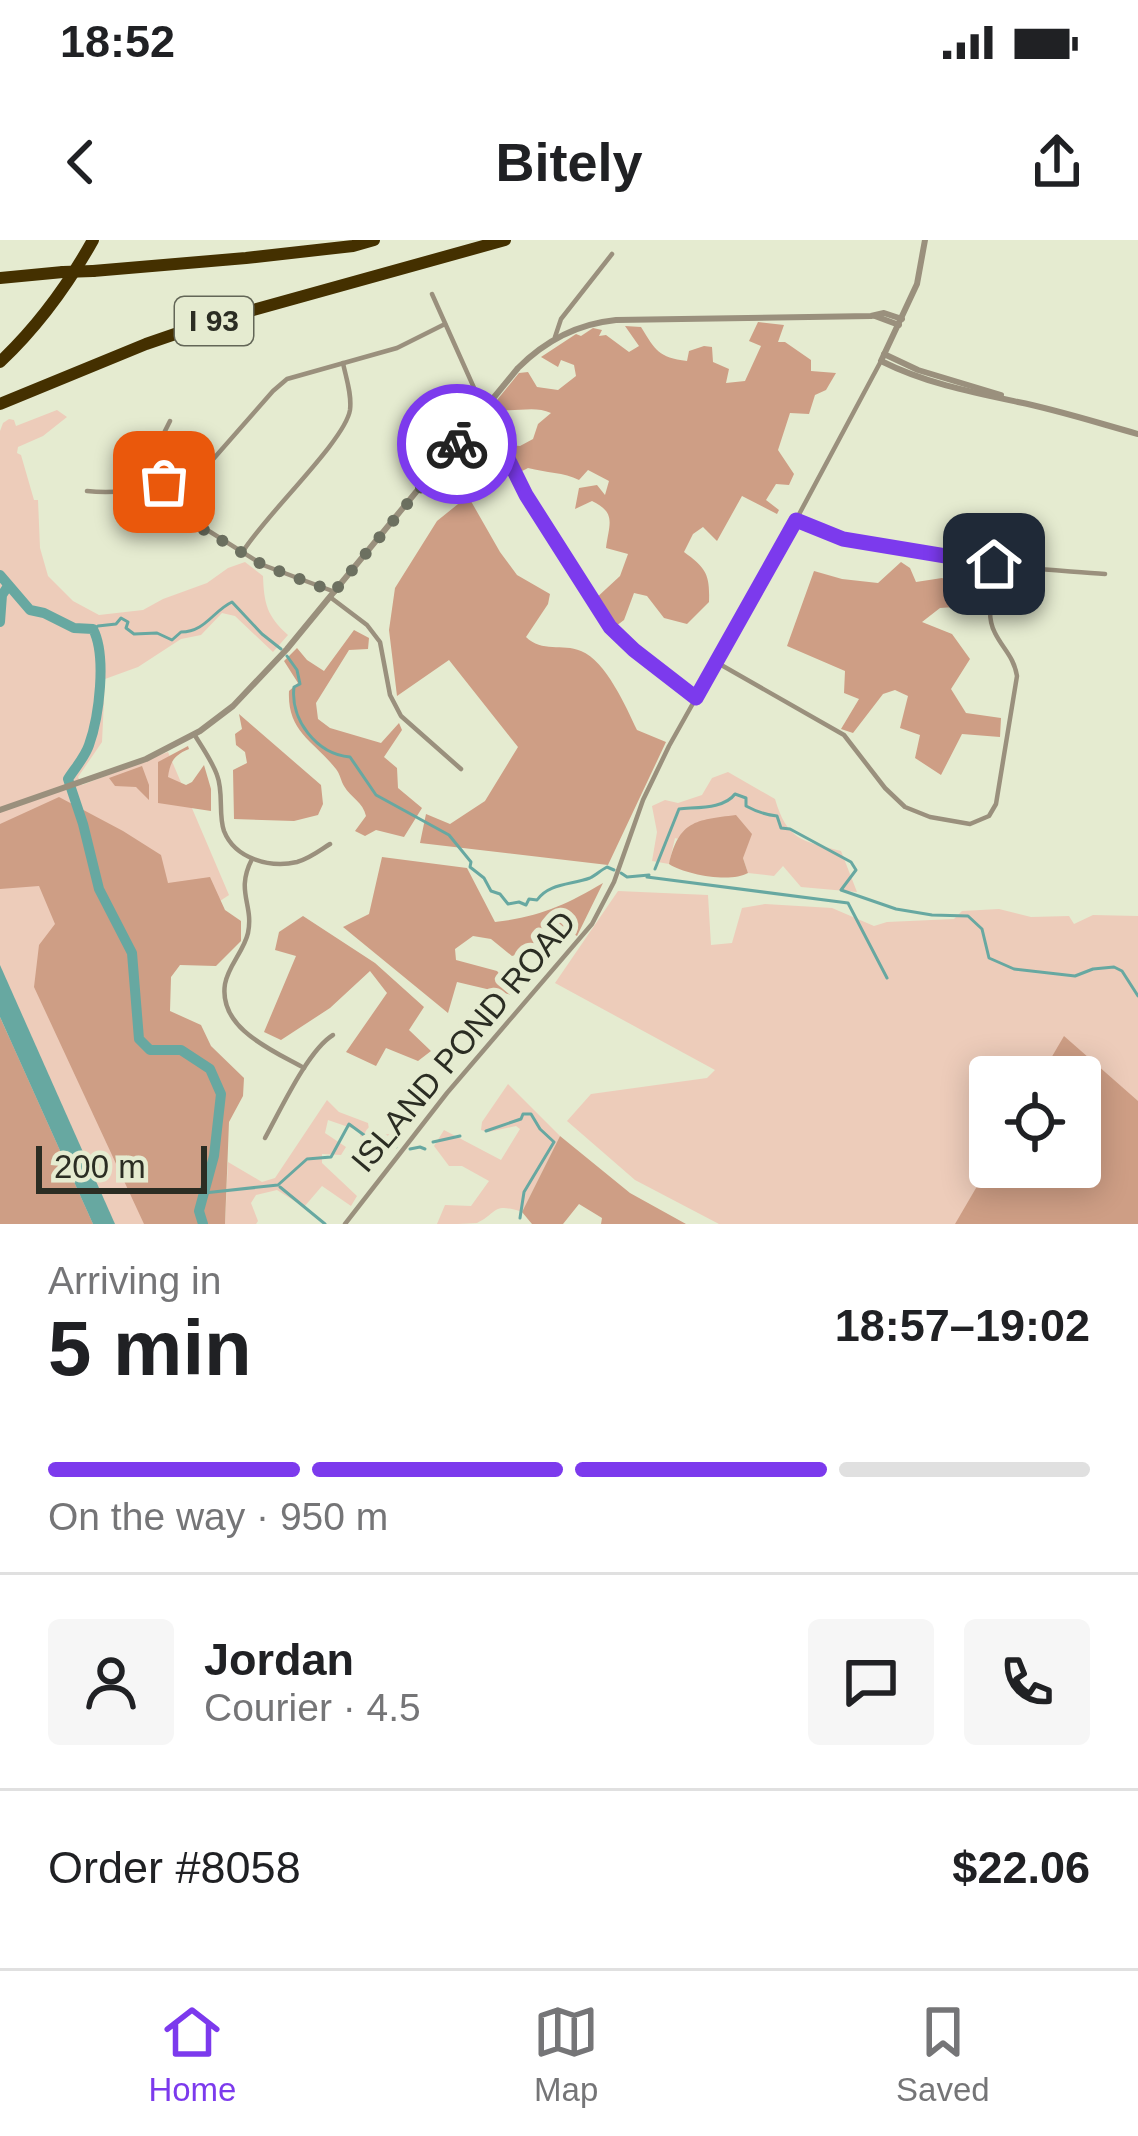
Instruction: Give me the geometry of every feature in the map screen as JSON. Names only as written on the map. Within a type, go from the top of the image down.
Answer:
[{"type":"highway","points":[[0,362],[44,315],[93,240]]},
{"type":"highway","name":"I 93","points":[[0,278],[332,248],[374,240]]},
{"type":"highway","name":"I 93","points":[[0,404],[210,322],[505,240]]},
{"type":"street","name":"ISLAND POND ROAD","points":[[345,1224],[447,1093],[592,924],[614,882],[660,764],[900,322],[917,284],[925,240]]},
{"type":"street","points":[[555,338],[561,319],[613,254]]},
{"type":"street","points":[[432,294],[526,495],[610,627],[696,698]]},
{"type":"street","points":[[0,810],[146,759],[217,719],[248,692],[332,595],[518,368],[555,338],[589,324],[616,320],[871,316],[900,322]]},
{"type":"street","points":[[87,491],[117,493],[195,473],[208,465],[287,380],[397,348],[445,324]]},
{"type":"street","points":[[882,358],[909,374],[958,390],[1138,434]]},
{"type":"street","points":[[242,553],[346,423],[350,400],[343,363]]},
{"type":"street","points":[[170,421],[158,460],[169,500],[183,516],[242,553],[332,595],[367,625],[380,642],[390,695],[401,716],[461,769]]},
{"type":"street","points":[[796,520],[843,539],[998,565],[1106,574]]},
{"type":"street","points":[[716,662],[844,734],[905,807],[930,817],[977,823],[996,804],[1017,676],[1015,663],[991,622],[998,565]]},
{"type":"street","points":[[194,734],[219,778],[223,830],[252,859],[297,862],[330,844]]},
{"type":"street","points":[[252,859],[243,892],[248,932],[225,986],[227,1008],[250,1036],[304,1068]]},
{"type":"street","points":[[265,1138],[304,1068],[332,1035]]},
{"type":"shaded area","points":[[758,322],[784,325],[778,342],[811,360],[811,371],[836,373],[826,390],[815,395],[809,414],[790,413],[778,450],[794,474],[789,485],[776,484],[766,500],[779,510],[777,514],[742,496],[717,541],[703,527],[693,534],[684,552],[705,572],[709,602],[687,624],[664,618],[647,596],[634,593],[624,620],[612,629],[593,601],[620,576],[628,554],[606,548],[610,520],[600,505],[592,501],[575,509],[579,488],[597,485],[605,495],[609,481],[588,470],[579,480],[528,468],[514,475],[499,444],[520,446],[533,439],[538,424],[551,413],[495,409],[493,405],[519,373],[528,372],[537,387],[558,390],[576,376],[574,365],[561,360],[558,367],[541,357],[593,328],[629,352],[639,346],[625,326],[641,327],[659,352],[677,359],[687,361],[689,351],[712,347],[713,362],[729,369],[726,383],[745,381],[761,346],[749,341]]},
{"type":"shaded area","points":[[57,410],[67,417],[43,436],[18,447],[17,453],[34,500],[38,500],[40,548],[48,576],[73,601],[99,615],[143,610],[245,562],[263,576],[268,609],[288,635],[273,652],[235,616],[222,613],[201,635],[181,639],[138,667],[105,679],[102,742],[78,777],[82,785],[168,752],[229,895],[127,963],[196,1224],[0,1224],[0,1044],[10,1035],[0,1012],[0,431],[9,419],[16,426]]},
{"type":"shaded area","points":[[468,496],[517,575],[550,594],[526,637],[539,645],[590,656],[614,686],[637,730],[666,742],[608,865],[420,843],[426,814],[450,824],[485,801],[518,747],[449,660],[397,696],[389,630],[395,588],[437,521]]},
{"type":"shaded area","points":[[901,562],[916,582],[942,578],[983,594],[983,605],[940,608],[922,622],[952,634],[970,659],[951,689],[966,713],[1001,718],[1000,737],[962,734],[941,775],[915,758],[920,735],[900,728],[908,696],[895,690],[883,694],[853,733],[841,729],[859,699],[844,693],[845,671],[787,646],[814,571],[878,583]]},
{"type":"shaded area","points":[[354,630],[369,638],[368,649],[349,650],[316,703],[318,719],[330,728],[381,743],[399,723],[402,730],[384,757],[397,768],[398,788],[422,808],[404,837],[376,830],[365,836],[355,831],[366,816],[364,811],[292,717],[289,691],[298,683],[284,661],[297,648],[324,671]]},
{"type":"shaded area","points":[[239,714],[321,785],[323,804],[318,815],[294,821],[234,819],[233,770],[247,763],[245,752],[236,745],[235,734],[242,729]]},
{"type":"shaded area","points":[[188,746],[174,760],[168,777],[186,785],[204,765],[211,811],[158,803],[158,762]]},
{"type":"shaded area","points":[[142,766],[149,800],[136,787],[115,786],[109,778]]},
{"type":"shaded area","points":[[728,772],[775,799],[785,823],[798,837],[841,851],[857,892],[801,887],[783,866],[774,876],[748,873],[743,858],[675,838],[669,864],[652,861],[657,832],[652,806],[702,795],[712,778]]},
{"type":"shaded area","points":[[59,797],[161,855],[168,883],[210,877],[225,910],[241,921],[241,941],[216,966],[180,965],[171,977],[170,1011],[201,1025],[211,1046],[244,1078],[243,1096],[229,1122],[225,1224],[144,1224],[34,987],[39,945],[55,924],[39,886],[0,889],[0,824]]},
{"type":"shaded area","points":[[736,815],[752,834],[743,858],[748,873],[708,876],[669,864],[678,839],[691,825]]},
{"type":"shaded area","points":[[382,857],[467,868],[495,922],[552,909],[603,883],[577,936],[557,924],[535,949],[512,956],[491,939],[473,936],[455,949],[456,960],[497,971],[520,997],[457,982],[448,1013],[343,927],[369,914]]},
{"type":"shaded area","points":[[618,891],[708,895],[711,945],[732,943],[742,908],[765,904],[832,908],[874,926],[954,919],[962,911],[999,909],[1031,917],[1069,916],[1074,924],[1093,915],[1138,916],[1138,1224],[719,1224],[635,1180],[567,1121],[591,1094],[707,1078],[715,1070],[555,983]]},
{"type":"shaded area","points":[[303,916],[375,963],[424,1007],[409,1030],[431,1051],[418,1061],[386,1048],[376,1066],[346,1052],[387,993],[370,971],[330,1008],[281,1040],[264,1032],[296,956],[275,950],[279,932]]},
{"type":"shaded area","points":[[0,1017],[93,1224],[0,1224]]},
{"type":"shaded area","points":[[1064,1036],[1087,1056],[1052,1056]]},
{"type":"shaded area","points":[[1101,1068],[1138,1101],[1138,1224],[955,1224],[976,1188],[1101,1188]]},
{"type":"shaded area","points":[[508,1084],[560,1136],[522,1212],[500,1208],[477,1223],[437,1224],[445,1205],[471,1206],[489,1181],[462,1166],[449,1166],[434,1146],[444,1130],[501,1160],[520,1129],[481,1130]]},
{"type":"shaded area","points":[[327,1100],[339,1112],[368,1123],[370,1135],[393,1134],[398,1142],[389,1155],[379,1143],[361,1141],[360,1131],[328,1120],[325,1133],[346,1147],[341,1155],[322,1154],[322,1163],[357,1196],[351,1206],[322,1186],[304,1207],[277,1190],[256,1195],[251,1203],[256,1224],[225,1224],[228,1162],[262,1182],[275,1178]]},
{"type":"shaded area","points":[[560,1136],[630,1193],[686,1224],[601,1224],[602,1218],[579,1204],[563,1224],[532,1224],[522,1212]]},
{"type":"water","points":[[0,965],[115,1224],[93,1224],[0,1017]]},
{"type":"waterway","points":[[0,575],[30,610],[74,628],[93,629],[97,641],[101,670],[96,719],[87,749],[68,779],[99,889],[132,953],[139,1039],[150,1050],[181,1050],[210,1069],[221,1094],[214,1156],[199,1211],[203,1224]]},
{"type":"waterway","points":[[0,622],[2,595],[8,586]]},
{"type":"waterway","points":[[93,629],[116,624],[121,618],[134,634],[157,633],[172,640],[203,625],[232,602],[281,649]]},
{"type":"waterway","points":[[287,656],[300,684],[294,687],[296,711],[316,742],[350,757],[376,795],[449,835],[470,867],[508,904],[526,905],[554,887],[590,878],[607,867],[614,870]]},
{"type":"waterway","points":[[655,869],[679,809],[717,805],[735,794],[746,798],[746,806],[777,816],[781,828],[851,862],[856,870],[841,890],[896,909],[968,916],[982,929],[989,958],[1014,969],[1075,976],[1114,967],[1122,971],[1138,996]]},
{"type":"waterway","points":[[621,873],[649,875]]},
{"type":"waterway","points":[[647,877],[848,903],[887,978]]},
{"type":"waterway","points":[[486,1131],[531,1114],[554,1142],[524,1192],[520,1218]]},
{"type":"waterway","points":[[204,1193],[278,1185],[307,1159],[331,1157],[349,1124],[368,1138],[396,1147]]},
{"type":"waterway","points":[[433,1142],[460,1136]]},
{"type":"waterway","points":[[410,1149],[425,1149]]},
{"type":"waterway","points":[[280,1187],[325,1224]]},
{"type":"way so far","points":[[164,482],[173,506],[189,521],[263,565],[334,592],[457,444]]},
{"type":"route","points":[[457,444],[484,410],[526,495],[610,627],[696,698],[796,520],[831,536],[882,548],[994,564]]}]
